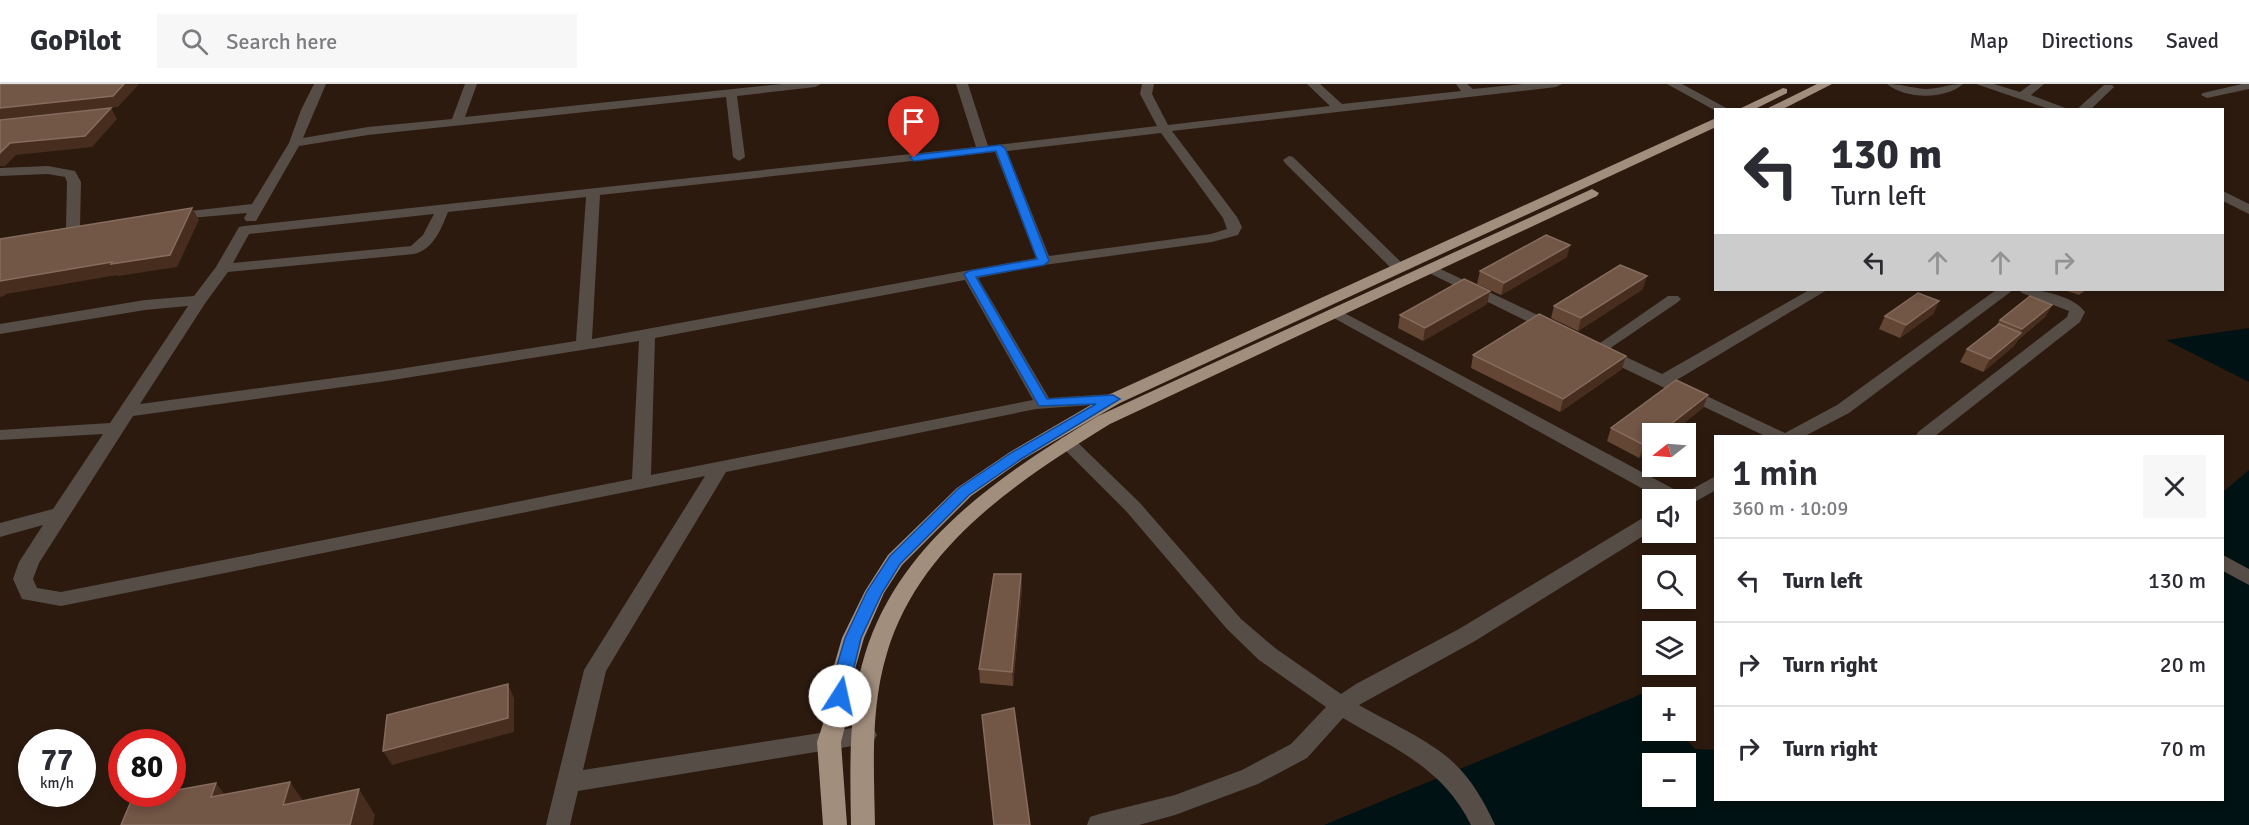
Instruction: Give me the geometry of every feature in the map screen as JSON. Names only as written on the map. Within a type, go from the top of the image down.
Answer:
[{"type":"highway","points":[[1747,108],[1798,84]]},
{"type":"highway","points":[[1774,108],[1826,84]]},
{"type":"highway","points":[[836,825],[829,742],[837,715],[842,676],[853,638],[875,591],[895,560],[964,492],[1016,456],[1113,399],[1714,123]]},
{"type":"highway","points":[[864,825],[862,767],[868,702],[876,652],[894,609],[919,568],[958,524],[1034,464],[1104,420],[1337,314],[1714,136]]},
{"type":"street","points":[[320,84],[307,110],[295,143],[223,267],[199,300],[128,411],[109,429],[60,514],[29,562],[23,579],[29,594],[62,599],[1043,403],[1113,399]]},
{"type":"street","points":[[457,122],[471,84]]},
{"type":"street","points":[[295,143],[368,131],[815,84]]},
{"type":"street","points":[[962,84],[983,150]]},
{"type":"street","points":[[128,411],[386,376],[647,335],[969,274],[1044,261],[1212,238],[1233,232],[1235,227],[1230,217],[1165,130],[1146,93],[1148,84]]},
{"type":"street","points":[[1313,84],[1340,109]]},
{"type":"street","points":[[244,230],[1165,130],[1340,109],[1465,89],[1556,84]]},
{"type":"street","points":[[1673,84],[1720,108]]},
{"type":"street","points":[[1893,84],[1928,94],[1943,91],[1957,84]]},
{"type":"street","points":[[1982,84],[2059,108]]},
{"type":"street","points":[[2022,96],[2038,84]]},
{"type":"street","points":[[2207,95],[2249,86]]},
{"type":"street","points":[[2084,108],[2108,87]]},
{"type":"street","points":[[731,93],[739,157]]},
{"type":"street","points":[[1000,148],[1044,261]]},
{"type":"street","points":[[1289,160],[1399,268]]},
{"type":"street","points":[[0,172],[33,169],[62,171],[70,174],[74,182],[74,227]]},
{"type":"street","points":[[584,344],[593,193]]},
{"type":"street","points":[[2224,196],[2249,210]]},
{"type":"street","points":[[154,219],[257,208]]},
{"type":"street","points":[[223,267],[414,249],[424,245],[443,209]]},
{"type":"street","points":[[1432,269],[1566,334]]},
{"type":"street","points":[[969,274],[1043,403]]},
{"type":"street","points":[[1663,381],[1817,291]]},
{"type":"street","points":[[1794,435],[1843,409],[2005,291]]},
{"type":"street","points":[[1925,435],[2074,319],[2077,312],[2074,308],[2030,291]]},
{"type":"street","points":[[1673,299],[1592,347],[1776,435]]},
{"type":"street","points":[[0,329],[145,304],[199,300]]},
{"type":"street","points":[[1337,314],[1659,489]]},
{"type":"street","points":[[641,483],[647,335]]},
{"type":"street","points":[[0,435],[109,429]]},
{"type":"street","points":[[1067,442],[1134,507],[1234,624],[1267,654],[1341,706],[1446,770],[1478,815]]},
{"type":"street","points":[[558,825],[595,670],[719,468]]},
{"type":"street","points":[[1696,495],[1714,483]]},
{"type":"street","points":[[2,530],[60,514]]},
{"type":"street","points":[[1099,825],[1175,805],[1251,777],[1299,752],[1341,706],[1364,690],[1467,635],[1642,528]]},
{"type":"street","points":[[2224,563],[2249,578]]},
{"type":"street","points":[[567,783],[865,735]]},
{"type":"shaded area","points":[[2249,328],[2249,382],[2166,340]]},
{"type":"shaded area","points":[[2249,470],[2249,825],[1324,825],[1642,694],[1642,741],[1687,741],[1695,749],[1714,750],[1714,801],[2224,801],[2224,491]]},
{"type":"building","points":[[0,84],[124,84],[113,96],[0,108]]},
{"type":"building","points":[[111,108],[85,136],[10,143],[0,153],[0,120]]},
{"type":"building","points":[[192,208],[170,255],[111,264],[112,262],[0,281],[0,239]]},
{"type":"building","points":[[1546,235],[1570,245],[1504,283],[1480,271]]},
{"type":"building","points":[[1620,265],[1647,276],[1581,318],[1554,306]]},
{"type":"building","points":[[1464,279],[1490,291],[1425,328],[1400,315]]},
{"type":"building","points":[[1918,293],[1939,301],[1906,325],[1885,316]]},
{"type":"building","points":[[2030,296],[2052,305],[2022,329],[2000,320]]},
{"type":"building","points":[[1539,314],[1626,356],[1563,399],[1473,355]]},
{"type":"building","points":[[1999,324],[2021,333],[1990,359],[1967,349]]},
{"type":"building","points":[[1676,380],[1708,395],[1672,423],[1642,423],[1642,444],[1611,428]]},
{"type":"building","points":[[994,574],[1021,574],[1012,672],[979,669]]},
{"type":"building","points":[[508,684],[508,718],[383,751],[387,715]]},
{"type":"building","points":[[1014,708],[1030,825],[994,825],[982,715]]},
{"type":"building","points":[[290,782],[283,805],[359,789],[350,825],[121,825],[129,807],[186,807],[186,788],[216,783],[211,797]]},
{"type":"route","points":[[840,696],[842,676],[853,638],[875,591],[895,560],[964,492],[1016,456],[1113,399],[1043,403],[969,274],[1044,261],[1000,148],[914,158]]}]
